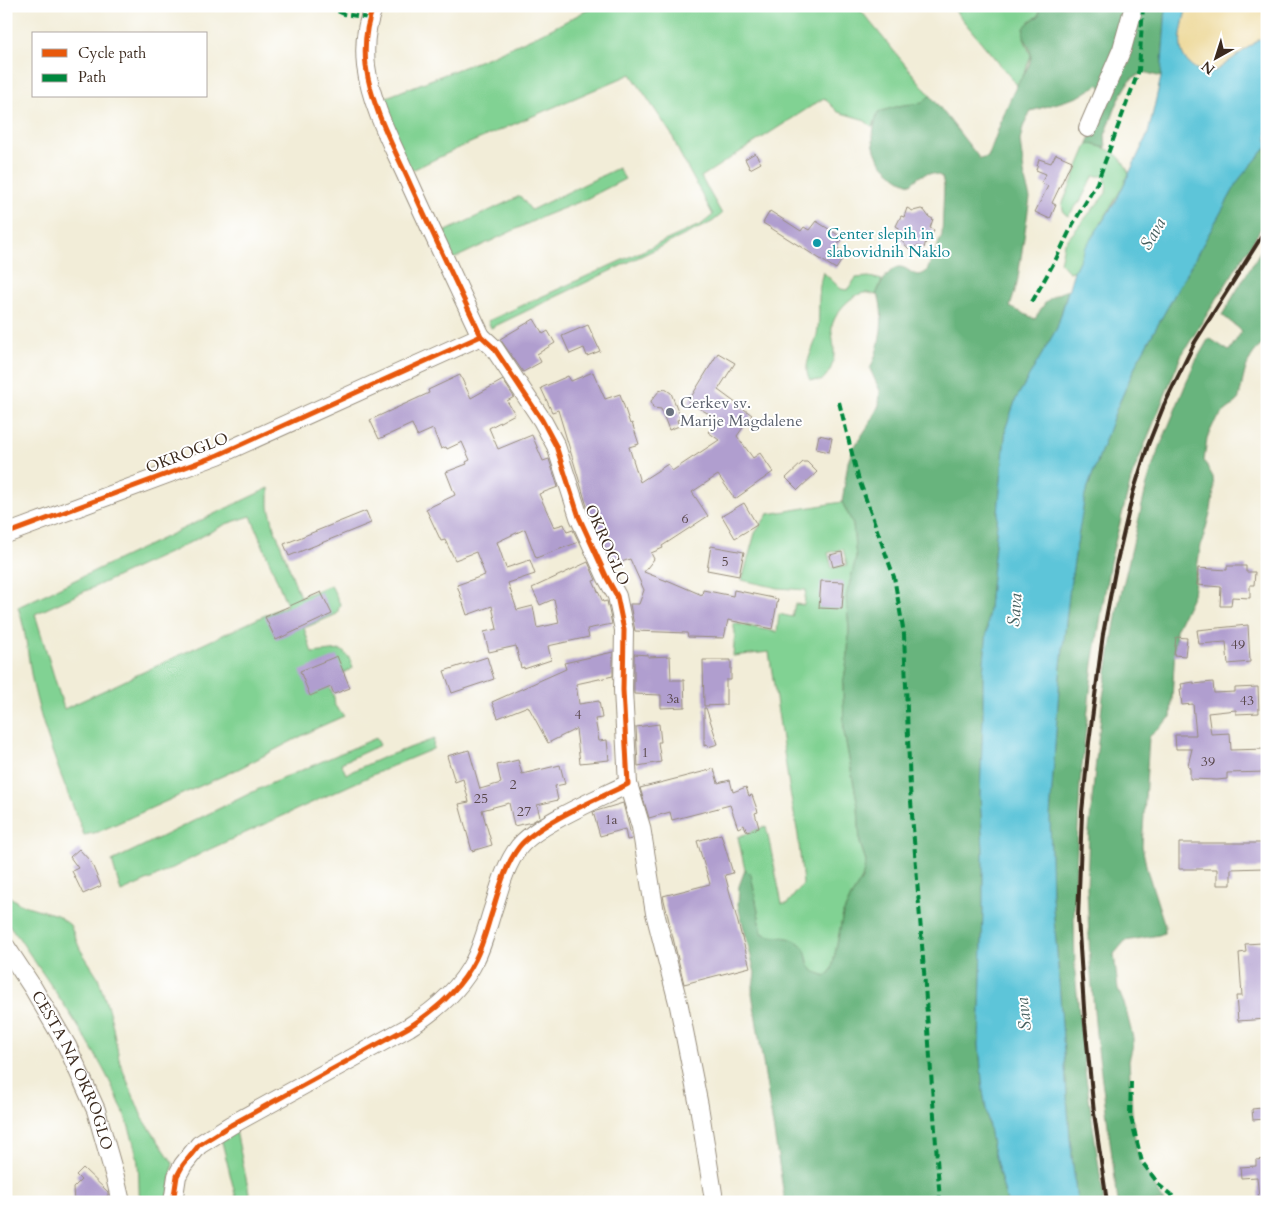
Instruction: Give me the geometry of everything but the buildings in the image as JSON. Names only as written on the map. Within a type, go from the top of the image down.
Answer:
[{"type":"street","name":"OKROGLO","points":[[374,6],[369,18],[366,66],[373,98],[389,139],[481,336],[494,348],[537,413],[556,446],[579,518],[617,596],[624,630],[623,690],[628,784],[641,827],[655,913],[679,1006],[699,1106],[714,1200]]},
{"type":"street","points":[[1088,128],[1122,49],[1134,6]]},
{"type":"street","name":"OKROGLO","points":[[6,534],[218,455],[481,336]]},
{"type":"street","points":[[173,1202],[177,1176],[199,1145],[231,1125],[410,1027],[444,1002],[463,980],[476,959],[506,870],[519,847],[530,836],[546,826],[628,784]]},
{"type":"street","name":"CESTA NA OKROGLO","points":[[6,947],[67,1046],[96,1110],[116,1177],[121,1202]]},
{"type":"green space","points":[[595,6],[857,6],[930,95],[922,103],[878,112],[873,127],[862,119],[838,112],[824,98],[701,177],[722,214],[712,222],[491,328],[488,321],[702,224],[713,215],[679,152],[672,135],[631,74],[463,146],[410,171],[379,100],[494,55]]},
{"type":"green space","points":[[951,6],[1040,6],[1039,16],[1029,21],[1024,38],[1031,56],[1024,74],[1017,85]]},
{"type":"green space","points":[[1040,6],[1166,6],[1161,77],[1144,72],[1131,79],[1119,99],[1105,135],[1106,148],[1088,143],[1108,98],[1099,84],[1078,97],[1031,111],[1023,127],[1020,141],[1025,180],[1030,198],[1017,284],[1010,307],[1035,319],[1048,300],[1068,290],[1057,328],[1016,399],[1006,427],[983,673],[980,795],[983,849],[983,911],[979,1045],[983,1091],[992,1145],[1007,1202],[785,1202],[752,993],[755,973],[738,905],[739,886],[745,870],[751,874],[762,933],[796,941],[805,950],[812,969],[827,976],[832,969],[843,914],[862,879],[866,861],[860,843],[858,806],[844,732],[843,685],[848,655],[849,628],[846,597],[856,558],[853,524],[842,502],[848,462],[853,449],[879,405],[880,391],[870,369],[879,343],[882,315],[879,297],[876,295],[877,292],[884,279],[894,268],[902,267],[919,275],[927,271],[942,235],[944,186],[942,177],[929,173],[919,177],[911,184],[903,181],[884,166],[879,159],[874,145],[875,121],[878,112],[903,105],[922,103],[930,95],[980,159],[988,157],[1009,103],[1030,62],[1030,52],[1024,31],[1025,26],[1030,21],[1039,16]]},
{"type":"green space","points":[[1088,143],[1113,152],[1122,161],[1129,174],[1074,271],[1069,272],[1060,262],[1064,244],[1106,193],[1107,183],[1104,176],[1094,176],[1081,200],[1068,216],[1064,213],[1062,205]]},
{"type":"green space","points":[[1267,147],[1267,219],[1181,356],[1132,476],[1110,562],[1093,664],[1080,783],[1074,915],[1075,973],[1085,1071],[1104,1202],[1077,1202],[1070,1139],[1052,897],[1050,817],[1060,675],[1070,586],[1085,495],[1116,410],[1138,360],[1240,178]]},
{"type":"green space","points":[[618,168],[625,179],[584,200],[544,216],[453,259],[440,234],[520,196],[531,210]]},
{"type":"green space","points":[[1267,240],[1267,341],[1259,347],[1249,361],[1238,401],[1214,423],[1207,438],[1204,461],[1213,477],[1214,489],[1211,510],[1200,549],[1193,594],[1176,630],[1171,717],[1149,737],[1142,846],[1147,870],[1165,926],[1164,933],[1125,941],[1114,954],[1118,989],[1125,1006],[1133,1038],[1129,1060],[1136,1148],[1140,1161],[1164,1202],[1118,1202],[1096,1034],[1087,888],[1089,831],[1103,697],[1117,611],[1147,484],[1155,459],[1194,364],[1209,338],[1229,351],[1242,331],[1222,315]]},
{"type":"green space","points":[[823,272],[841,289],[847,290],[856,278],[869,277],[882,280],[876,295],[859,294],[844,305],[836,316],[832,328],[833,363],[821,381],[810,380],[807,364],[817,335]]},
{"type":"green space","points":[[269,488],[269,507],[274,527],[300,597],[331,585],[340,604],[337,614],[304,628],[312,653],[341,650],[351,663],[353,668],[327,681],[334,697],[335,706],[344,716],[238,769],[98,832],[84,835],[58,767],[41,715],[33,686],[24,629],[18,607]],"holes":[[[251,516],[287,605],[64,709],[35,614],[173,551],[226,524]]]},
{"type":"green space","points":[[842,502],[853,524],[856,558],[846,597],[849,628],[848,655],[843,685],[844,732],[858,806],[860,843],[866,861],[862,879],[843,914],[832,969],[827,976],[810,969],[802,947],[798,943],[762,933],[751,875],[745,870],[738,837],[766,826],[782,904],[787,904],[803,884],[798,835],[769,652],[733,656],[735,632],[733,623],[777,632],[779,614],[792,617],[795,604],[804,605],[806,590],[778,588],[742,580],[755,533],[768,514]],"holes":[[[843,549],[847,565],[832,568],[828,553]]]},
{"type":"green space","points":[[376,738],[380,745],[341,763],[346,774],[384,757],[434,739],[433,749],[208,850],[121,892],[112,861],[265,786]]},
{"type":"green space","points":[[6,894],[20,904],[57,915],[70,925],[80,949],[98,977],[111,1018],[120,1063],[142,1117],[173,1163],[168,1202],[140,1202],[136,1152],[128,1124],[116,1096],[87,1040],[6,921]]},
{"type":"green space","points":[[235,1126],[251,1202],[237,1202],[220,1134]]},
{"type":"sand","points":[[1187,6],[1267,6],[1267,34],[1217,70],[1206,74],[1187,62],[1183,55],[1181,37]]},
{"type":"water","name":"Sava","points":[[1166,6],[1187,6],[1181,37],[1183,54],[1187,62],[1206,74],[1217,70],[1267,34],[1267,147],[1240,178],[1138,360],[1116,410],[1085,495],[1070,586],[1060,675],[1050,817],[1052,897],[1070,1139],[1077,1202],[1007,1202],[992,1145],[983,1091],[979,1045],[983,911],[983,849],[980,795],[983,673],[1006,427],[1016,399],[1057,328],[1074,271],[1085,248],[1116,201],[1148,134],[1161,77]]},
{"type":"railway","points":[[1107,1202],[1094,1113],[1085,1023],[1078,918],[1082,812],[1103,634],[1133,493],[1148,445],[1164,405],[1195,342],[1267,228]]},
{"type":"marked path","points":[[327,6],[344,14],[369,18]]},
{"type":"marked path","points":[[1032,302],[1097,183],[1139,70],[1143,6]]},
{"type":"marked path","points":[[839,402],[858,477],[894,577],[904,634],[910,788],[940,1202]]},
{"type":"marked path","points":[[1131,1082],[1130,1114],[1142,1162],[1160,1186],[1180,1202]]},
{"type":"marked path","points":[[626,1202],[645,1200],[714,1200],[715,1202]]},
{"type":"cycle path","points":[[6,534],[218,455],[481,336],[388,137],[372,95],[365,51],[367,28],[374,6]]},
{"type":"cycle path","points":[[173,1202],[177,1176],[199,1145],[231,1125],[409,1027],[447,998],[463,980],[478,953],[504,875],[519,847],[540,829],[628,784],[623,690],[624,630],[617,596],[579,517],[556,446],[542,420],[494,348],[481,336]]},
{"type":"place","name":"Center slepih in slabovidnih Naklo","points":[[817,243]]},
{"type":"place","name":"Cerkev sv. Marije Magdalene","points":[[670,412]]}]
